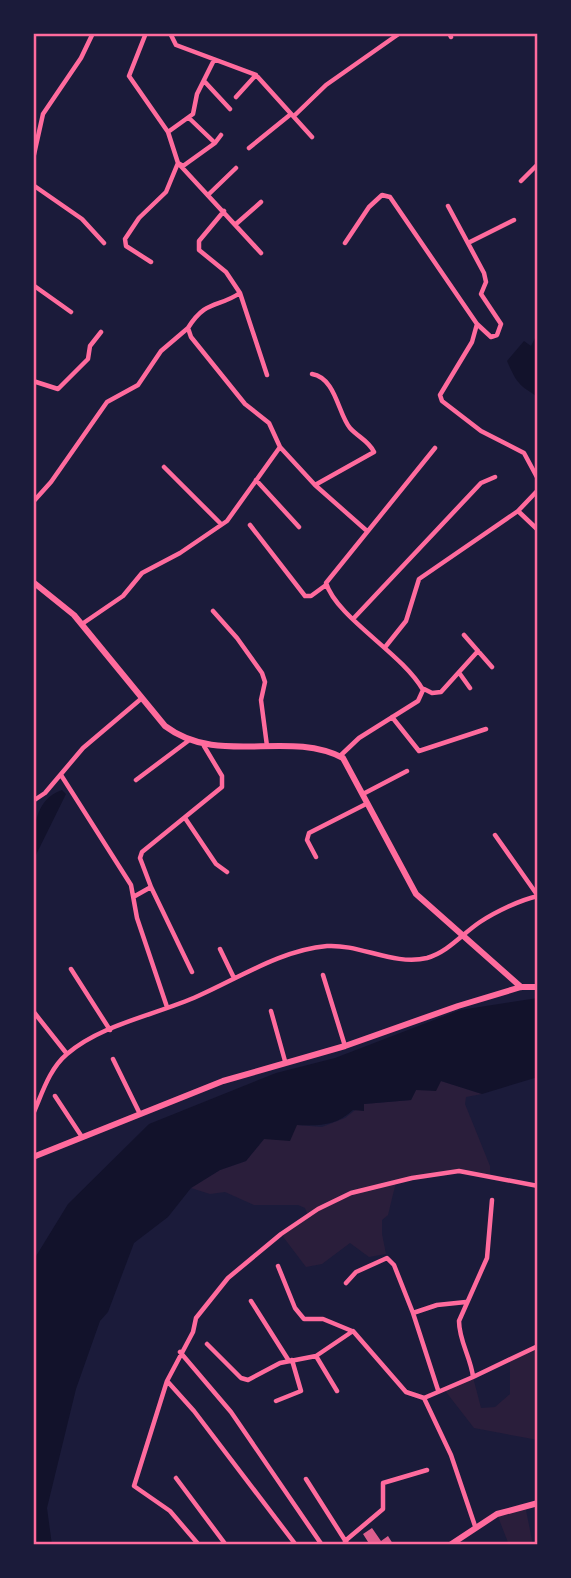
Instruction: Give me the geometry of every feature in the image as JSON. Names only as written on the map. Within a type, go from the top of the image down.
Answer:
[{"type":"main road","points":[[33,582],[68,609],[165,726],[188,741],[204,746],[312,749],[340,756],[347,762],[366,804],[416,894],[521,987]]},
{"type":"main road","points":[[33,1157],[139,1112],[285,1061],[345,1046],[521,987],[538,988]]},
{"type":"main road","points":[[450,1545],[497,1514],[538,1503]]},
{"type":"street","points":[[33,159],[43,114],[81,58],[93,33]]},
{"type":"street","points":[[146,33],[129,76],[168,132],[178,163],[261,253]]},
{"type":"street","points":[[170,33],[176,45],[256,75],[312,137]]},
{"type":"street","points":[[249,148],[327,85],[400,33]]},
{"type":"street","points":[[168,132],[189,118],[197,107],[197,94],[214,60]]},
{"type":"street","points":[[236,97],[256,75]]},
{"type":"street","points":[[205,82],[230,109]]},
{"type":"street","points":[[189,118],[215,143]]},
{"type":"street","points":[[178,163],[183,166],[215,143],[221,135]]},
{"type":"street","points":[[151,262],[126,246],[125,239],[139,218],[166,192],[178,163]]},
{"type":"street","points":[[521,181],[538,164]]},
{"type":"street","points":[[209,194],[236,168]]},
{"type":"street","points":[[33,185],[82,219],[104,243]]},
{"type":"street","points":[[345,243],[369,207],[386,194],[477,324],[491,337],[497,335],[501,324],[481,294],[486,282],[448,206]]},
{"type":"street","points":[[236,225],[261,202]]},
{"type":"street","points":[[224,211],[199,241],[199,250],[226,272],[240,293],[267,375]]},
{"type":"street","points":[[468,243],[514,220]]},
{"type":"street","points":[[33,285],[71,312]]},
{"type":"street","points":[[33,502],[51,482],[107,402],[138,385],[161,351],[188,328],[196,316],[214,302],[240,293]]},
{"type":"street","points":[[477,324],[472,342],[440,394],[442,401],[481,431],[524,453],[538,480]]},
{"type":"street","points":[[188,328],[191,337],[245,404],[269,423],[280,447],[315,485],[368,531]]},
{"type":"street","points":[[33,381],[58,388],[88,359],[90,346],[101,332]]},
{"type":"street","points":[[312,374],[323,379],[341,406],[349,427],[374,452],[315,485]]},
{"type":"street","points":[[82,624],[123,596],[142,573],[180,553],[236,511],[280,447]]},
{"type":"street","points":[[250,525],[305,596],[311,596],[326,585],[435,448]]},
{"type":"street","points":[[531,463],[538,461]]},
{"type":"street","points":[[164,467],[221,524]]},
{"type":"street","points":[[352,619],[481,483],[495,477]]},
{"type":"street","points":[[257,480],[299,527]]},
{"type":"street","points":[[386,646],[406,621],[419,579],[518,511],[538,490]]},
{"type":"street","points":[[518,511],[538,530]]},
{"type":"street","points":[[326,585],[352,619],[386,646],[421,686],[432,694],[441,692],[478,651]]},
{"type":"street","points":[[213,611],[262,673],[265,682],[261,700],[267,747]]},
{"type":"street","points":[[464,635],[492,667]]},
{"type":"street","points":[[460,674],[470,688]]},
{"type":"street","points":[[340,756],[351,744],[418,701],[424,694],[421,686]]},
{"type":"street","points":[[33,801],[61,775],[83,748],[142,698]]},
{"type":"street","points":[[392,717],[419,751],[486,729]]},
{"type":"street","points":[[136,780],[188,741]]},
{"type":"street","points":[[192,972],[151,887],[140,855],[218,791],[223,782],[204,746]]},
{"type":"street","points":[[362,794],[407,771]]},
{"type":"street","points":[[61,775],[119,861],[135,896],[137,918],[167,1007]]},
{"type":"street","points":[[316,857],[307,840],[309,833],[366,804]]},
{"type":"street","points":[[185,818],[216,864],[227,872]]},
{"type":"street","points":[[33,1114],[47,1082],[66,1054],[83,1042],[110,1030],[301,951],[349,946],[403,958],[424,958],[449,947],[495,914],[538,896],[495,835]]},
{"type":"street","points":[[135,896],[151,887]]},
{"type":"street","points":[[220,949],[234,978]]},
{"type":"street","points":[[71,969],[110,1030]]},
{"type":"street","points":[[323,975],[345,1046]]},
{"type":"street","points":[[33,1012],[66,1054]]},
{"type":"street","points":[[271,1012],[285,1061]]},
{"type":"street","points":[[113,1059],[139,1112]]},
{"type":"street","points":[[55,1096],[82,1137]]},
{"type":"street","points":[[199,1545],[170,1511],[134,1486],[167,1381],[180,1352],[193,1332],[196,1318],[228,1278],[281,1234],[318,1209],[351,1193],[412,1178],[459,1171],[538,1186]]},
{"type":"street","points":[[473,1377],[472,1363],[459,1331],[466,1302],[487,1258],[492,1200]]},
{"type":"street","points":[[346,1283],[356,1272],[387,1258],[394,1265],[438,1390]]},
{"type":"street","points":[[278,1266],[295,1308],[304,1319],[323,1319],[353,1331],[406,1392],[424,1398],[451,1455],[475,1526]]},
{"type":"street","points":[[251,1301],[290,1360],[301,1391],[275,1401]]},
{"type":"street","points":[[413,1313],[437,1305],[466,1302]]},
{"type":"street","points":[[207,1344],[241,1378],[248,1380],[290,1360],[316,1356],[353,1331]]},
{"type":"street","points":[[424,1398],[538,1346]]},
{"type":"street","points":[[180,1352],[230,1412],[322,1545]]},
{"type":"street","points":[[316,1356],[337,1391]]},
{"type":"street","points":[[167,1381],[194,1411],[296,1545]]},
{"type":"street","points":[[306,1479],[347,1543],[383,1509],[383,1483],[427,1470]]},
{"type":"street","points":[[176,1478],[226,1545]]},
{"type":"shaded area","points":[[538,332],[538,397],[519,383],[507,361],[524,341],[531,346]]},
{"type":"shaded area","points":[[62,790],[66,794],[33,861],[34,830],[40,810],[52,795]]},
{"type":"shaded area","points":[[538,998],[538,1077],[482,1094],[441,1081],[436,1091],[416,1090],[411,1100],[364,1104],[364,1111],[353,1110],[334,1122],[297,1125],[290,1141],[264,1139],[246,1161],[220,1170],[191,1188],[168,1217],[134,1243],[108,1312],[100,1321],[76,1389],[47,1508],[52,1545],[33,1545],[33,1261],[68,1204],[149,1124],[276,1073],[335,1058],[460,1010]]},
{"type":"shaded area","points":[[441,1081],[482,1094],[466,1097],[465,1104],[490,1166],[490,1177],[459,1171],[396,1182],[388,1215],[382,1220],[386,1254],[369,1257],[350,1243],[322,1264],[306,1267],[281,1234],[308,1216],[305,1208],[298,1205],[254,1205],[225,1192],[210,1194],[191,1188],[220,1170],[246,1161],[264,1139],[297,1125],[322,1127],[345,1118],[363,1104],[411,1100],[416,1090]]},
{"type":"shaded area","points":[[538,1346],[538,1440],[474,1428],[443,1388],[473,1377],[481,1408],[495,1407],[510,1394],[510,1362]]},
{"type":"shaded area","points":[[525,1505],[533,1545],[509,1545],[497,1514]]},
{"type":"building","points":[[372,1528],[381,1541],[388,1536],[393,1544],[370,1545],[363,1534]]}]
